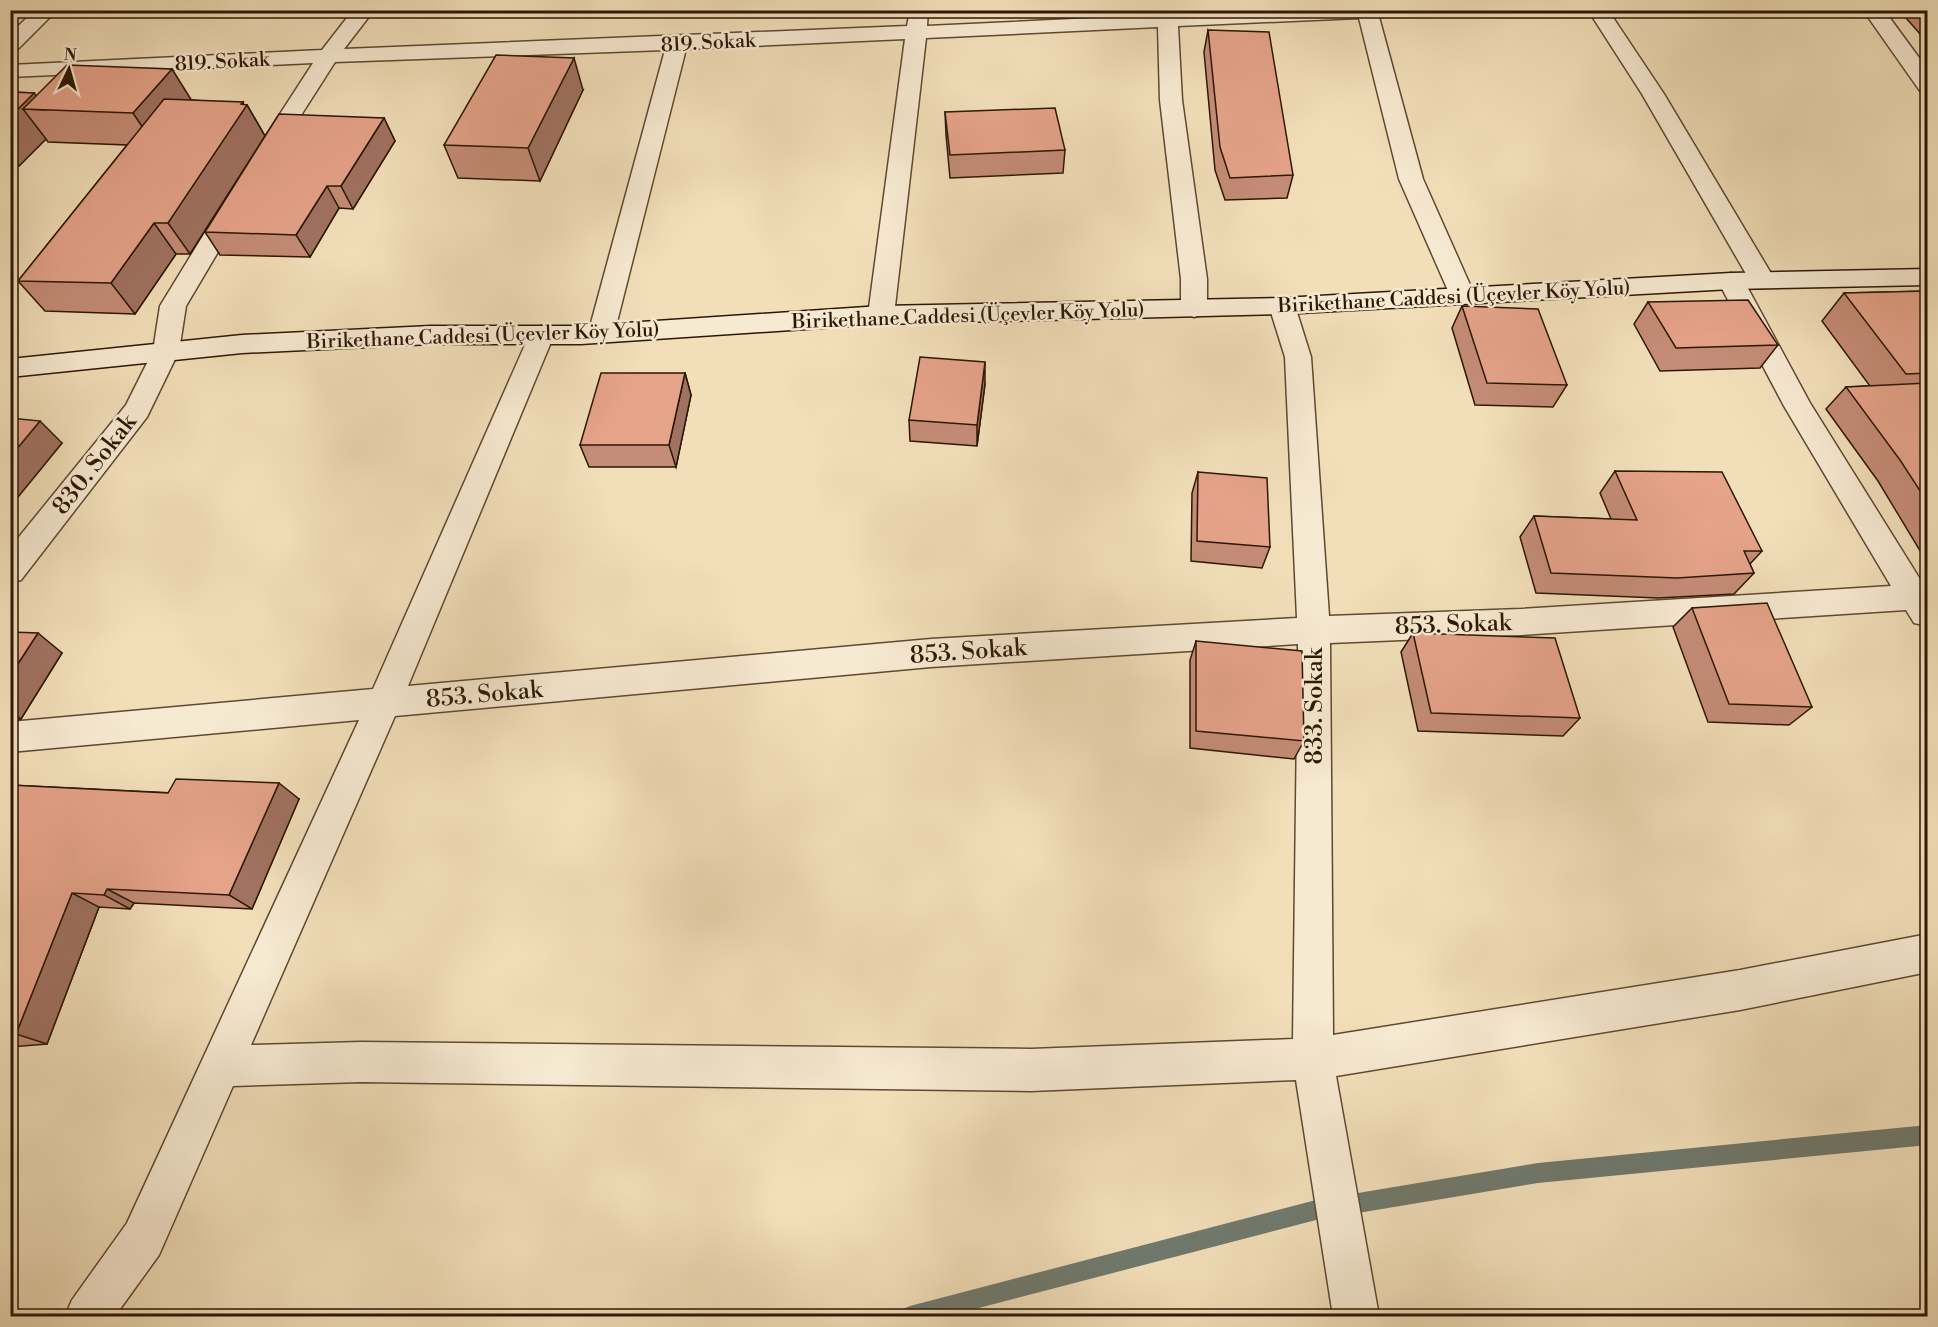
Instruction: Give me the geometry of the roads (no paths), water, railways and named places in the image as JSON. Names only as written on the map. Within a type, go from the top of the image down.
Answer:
[{"type":"street","points":[[10,46],[47,10]]},
{"type":"street","name":"830. Sokak","points":[[10,571],[137,410],[166,351],[173,306],[252,175],[328,56],[364,10]]},
{"type":"street","name":"819. Sokak","points":[[10,71],[677,43],[917,22],[1168,20],[1405,10]]},
{"type":"street","points":[[1598,10],[1653,94],[1762,280]]},
{"type":"street","points":[[1873,10],[1920,65],[1928,86]]},
{"type":"street","points":[[1367,11],[1411,179],[1462,296]]},
{"type":"street","points":[[1168,20],[1171,100],[1194,279],[1194,308]]},
{"type":"street","points":[[881,315],[917,22]]},
{"type":"street","points":[[601,334],[677,43]]},
{"type":"street","name":"Birikethane Caddesi (Üçevler Köy Yolu)","points":[[10,368],[242,344],[431,335],[601,334],[881,315],[1282,306],[1731,281],[1928,277]]},
{"type":"street","points":[[1731,281],[1798,406],[1924,604]]},
{"type":"street","name":"833. Sokak","points":[[1282,306],[1298,357],[1314,630],[1313,1059],[1356,1317]]},
{"type":"street","points":[[88,1317],[143,1239],[384,703],[541,335]]},
{"type":"street","name":"853. Sokak","points":[[10,737],[931,652],[1314,630],[1924,604]]},
{"type":"street","points":[[220,1066],[361,1062],[1031,1070],[1313,1059],[1740,990],[1928,953]]},
{"type":"waterway","points":[[910,1316],[1316,1210],[1538,1173],[1928,1135]]}]
